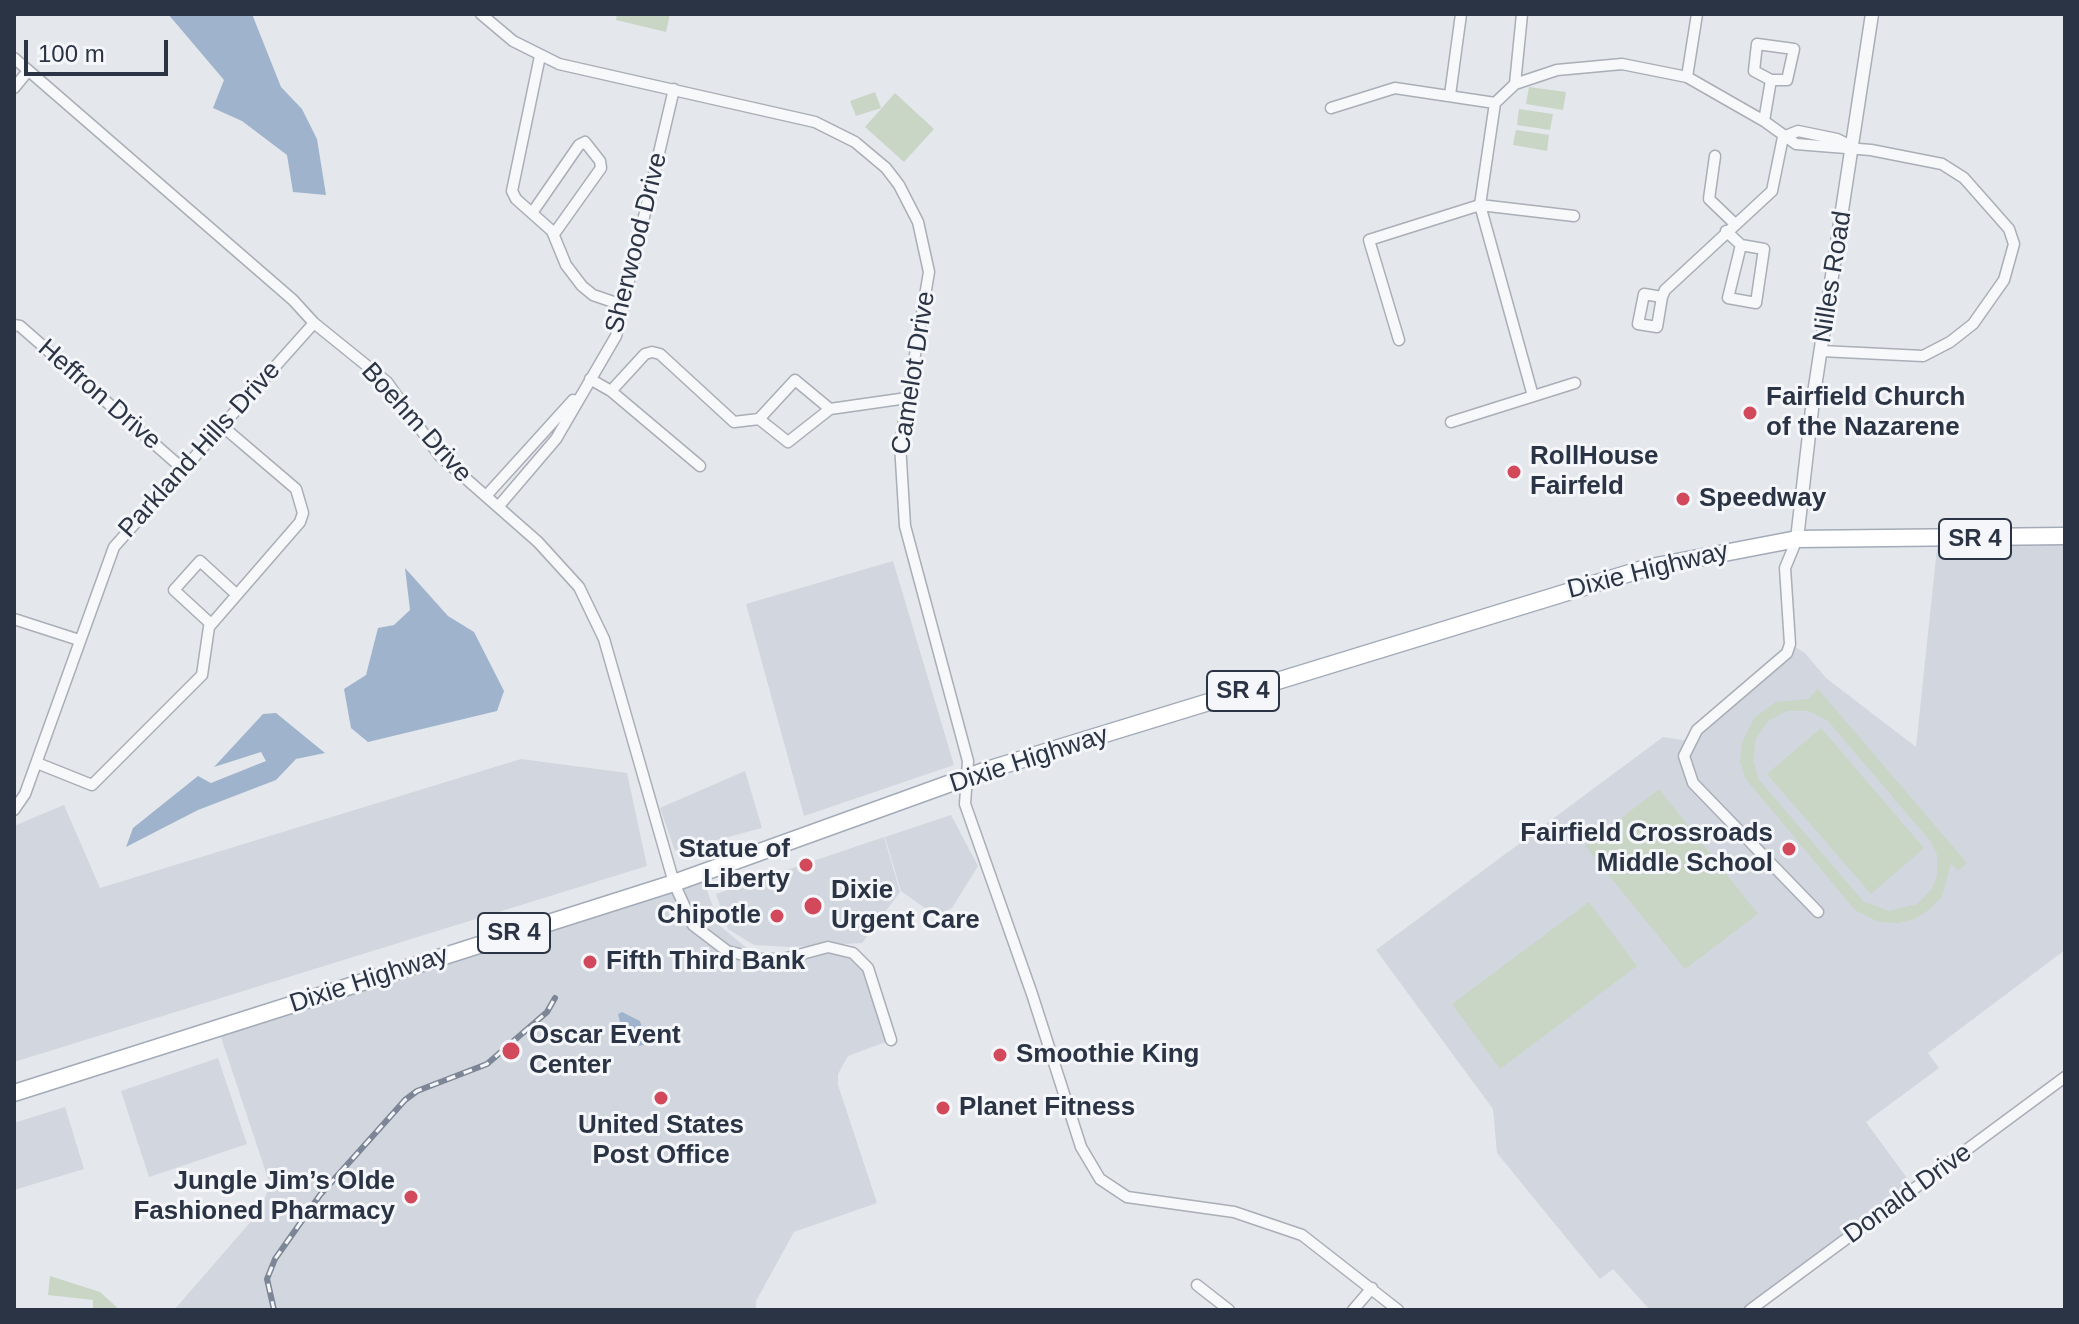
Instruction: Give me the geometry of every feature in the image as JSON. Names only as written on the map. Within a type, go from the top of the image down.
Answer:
[{"type":"main road","name":"Dixie Highway","points":[[14,1093],[674,883],[1004,765],[1635,571],[1797,539],[2065,536]]},
{"type":"street","name":"Camelot Drive","points":[[481,14],[513,41],[559,64],[815,122],[855,142],[886,168],[910,205],[929,272],[925,309],[907,398],[899,468],[901,503],[927,618],[968,761],[965,804],[1032,994],[1081,1147],[1100,1179],[1127,1197],[1234,1212],[1279,1224],[1321,1246],[1398,1310]]},
{"type":"street","points":[[1450,95],[1461,14]]},
{"type":"street","points":[[1515,84],[1522,14]]},
{"type":"street","points":[[1687,77],[1697,14]]},
{"type":"street","name":"Nilles Road","points":[[1797,539],[1821,351],[1872,14]]},
{"type":"street","points":[[1757,44],[1794,49],[1787,80],[1771,80],[1754,71],[1757,44]]},
{"type":"street","points":[[540,56],[513,178],[516,199],[554,234],[566,265],[582,286],[593,295],[625,306]]},
{"type":"street","name":"Boehm Drive","points":[[14,58],[293,300],[314,323],[387,382],[439,455],[563,566],[592,608],[604,639],[674,883],[693,925],[727,951],[769,960],[828,947],[847,950],[868,968],[891,1040]]},
{"type":"street","points":[[1533,396],[1480,205],[1495,103],[1515,84],[1589,65],[1622,64],[1687,77],[1764,121],[1783,137]]},
{"type":"street","points":[[14,88],[28,71]]},
{"type":"street","points":[[1764,121],[1771,80]]},
{"type":"street","points":[[1331,108],[1395,88],[1495,103]]},
{"type":"street","name":"Sherwood Drive","points":[[498,507],[556,439],[616,336],[674,89]]},
{"type":"street","points":[[1783,137],[1798,131],[1837,139],[1853,147],[1942,164],[1964,178],[2001,216],[2014,244],[2004,280],[1973,324],[1950,342],[1923,356],[1821,351]]},
{"type":"street","points":[[1662,297],[1665,290],[1730,227],[1772,191],[1783,137]]},
{"type":"street","points":[[532,213],[579,145],[585,142],[600,161],[601,168],[554,234]]},
{"type":"street","points":[[1715,156],[1709,199],[1741,245],[1728,298],[1756,303],[1764,249],[1741,245]]},
{"type":"street","points":[[1399,340],[1369,240],[1480,205],[1574,216]]},
{"type":"street","name":"Parkland Hills Drive","points":[[14,810],[25,794],[37,763],[114,547],[314,323]]},
{"type":"street","name":"Heffron Drive","points":[[14,325],[20,326],[183,469]]},
{"type":"street","points":[[611,391],[645,354],[652,352],[660,354],[734,422],[759,419],[795,380],[830,409]]},
{"type":"street","points":[[590,379],[611,391],[700,466]]},
{"type":"street","points":[[1451,422],[1575,383]]},
{"type":"street","name":"Sherwood Drive","points":[[486,496],[583,389]]},
{"type":"street","points":[[759,419],[788,442],[830,409],[907,398]]},
{"type":"street","points":[[37,763],[92,785],[202,675],[211,624],[300,522],[303,513],[296,489],[221,425]]},
{"type":"street","points":[[1797,539],[1785,568],[1790,644],[1787,653],[1697,730],[1684,756],[1693,783],[1818,912]]},
{"type":"street","points":[[211,624],[174,590],[200,561],[236,594]]},
{"type":"street","points":[[14,619],[79,640]]},
{"type":"street","name":"Donald Drive","points":[[1750,1310],[2065,1077]]},
{"type":"street","points":[[1197,1285],[1229,1310]]},
{"type":"street","points":[[1353,1310],[1372,1288]]},
{"type":"shaded area","name":"Fairfield Crossroads Middle School","points":[[2065,538],[2065,950],[1928,1053],[1939,1068],[1866,1122],[1915,1189],[1750,1310],[1650,1310],[1613,1269],[1600,1279],[1497,1153],[1493,1109],[1376,950],[1663,737],[1689,741],[1790,644],[1805,653],[1826,678],[1916,747],[1938,539]]},
{"type":"shaded area","points":[[893,561],[954,765],[804,816],[746,604]]},
{"type":"shaded area","points":[[521,759],[627,773],[647,866],[14,1062],[14,826],[64,805],[100,888]]},
{"type":"shaded area","points":[[745,771],[762,828],[675,851],[660,808]]},
{"type":"shaded area","points":[[951,815],[978,866],[952,908],[935,915],[901,891],[885,837]]},
{"type":"shaded area","points":[[884,837],[900,892],[862,943],[789,947],[754,945],[728,929],[716,894]]},
{"type":"shaded area","points":[[701,874],[720,926],[760,959],[828,947],[861,959],[891,1040],[848,1056],[838,1074],[838,1085],[877,1203],[794,1232],[756,1301],[756,1310],[174,1310],[260,1211],[270,1185],[218,1028]]},
{"type":"shaded area","points":[[218,1058],[247,1144],[149,1177],[121,1091]]},
{"type":"shaded area","points":[[65,1107],[84,1169],[14,1190],[14,1123]]},
{"type":"green space","points":[[617,14],[670,14],[666,32],[616,20]]},
{"type":"green space","points":[[1529,87],[1566,92],[1563,110],[1526,104]]},
{"type":"green space","points":[[875,92],[881,108],[856,116],[850,101]]},
{"type":"green space","points":[[895,93],[934,129],[904,162],[865,127]]},
{"type":"green space","points":[[1519,109],[1553,114],[1550,130],[1517,125]]},
{"type":"green space","points":[[1516,130],[1549,135],[1547,151],[1513,145]]},
{"type":"green space","points":[[1818,689],[1967,863],[1958,871],[1951,864],[1942,896],[1915,919],[1897,923],[1879,922],[1855,910],[1745,778],[1740,761],[1742,743],[1754,718],[1776,702],[1808,699]],"holes":[[[1787,711],[1809,711],[1828,721],[1931,842],[1937,855],[1937,876],[1932,889],[1917,904],[1889,911],[1863,901],[1759,780],[1753,760],[1756,738],[1768,721]]]},
{"type":"green space","points":[[1821,728],[1924,848],[1871,894],[1767,774]]},
{"type":"green space","points":[[1659,789],[1758,914],[1685,969],[1585,846]]},
{"type":"green space","points":[[1589,902],[1637,966],[1500,1069],[1452,1004]]},
{"type":"green space","points":[[50,1276],[100,1292],[120,1310],[93,1310],[93,1300],[48,1295]]},
{"type":"water","points":[[168,14],[252,14],[281,87],[302,109],[317,139],[326,195],[293,192],[287,155],[242,121],[213,108],[224,80]]},
{"type":"water","points":[[405,568],[448,616],[474,632],[504,691],[497,711],[368,742],[351,728],[344,689],[366,675],[378,628],[394,625],[410,610]]},
{"type":"water","points":[[276,713],[325,753],[296,759],[276,780],[198,810],[126,847],[133,828],[198,776],[211,783],[266,761],[261,752],[214,767],[263,714]]},
{"type":"water","points":[[622,1012],[640,1021],[647,1044],[638,1046],[626,1037],[627,1030],[621,1026],[618,1014]]},
{"type":"railway","points":[[274,1310],[267,1279],[275,1259],[320,1195],[405,1100],[417,1091],[487,1064],[547,1012],[555,998]]},
{"type":"place","name":"Fairfield Church of the Nazarene","points":[[1750,413]]},
{"type":"place","name":"RollHouse Fairfeld","points":[[1514,472]]},
{"type":"place","name":"Speedway","points":[[1683,499]]},
{"type":"place","name":"Fairfield Crossroads Middle School","points":[[1789,849]]},
{"type":"place","name":"Statue of Liberty","points":[[806,865]]},
{"type":"place","name":"Dixie Urgent Care","points":[[813,906]]},
{"type":"place","name":"Chipotle","points":[[777,916]]},
{"type":"place","name":"Fifth Third Bank","points":[[590,962]]},
{"type":"place","name":"Oscar Event Center","points":[[511,1051]]},
{"type":"place","name":"Smoothie King","points":[[1000,1055]]},
{"type":"place","name":"United States Post Office","points":[[661,1098]]},
{"type":"place","name":"Planet Fitness","points":[[943,1108]]},
{"type":"place","name":"Jungle Jim’s Olde Fashioned Pharmacy","points":[[411,1197]]}]
